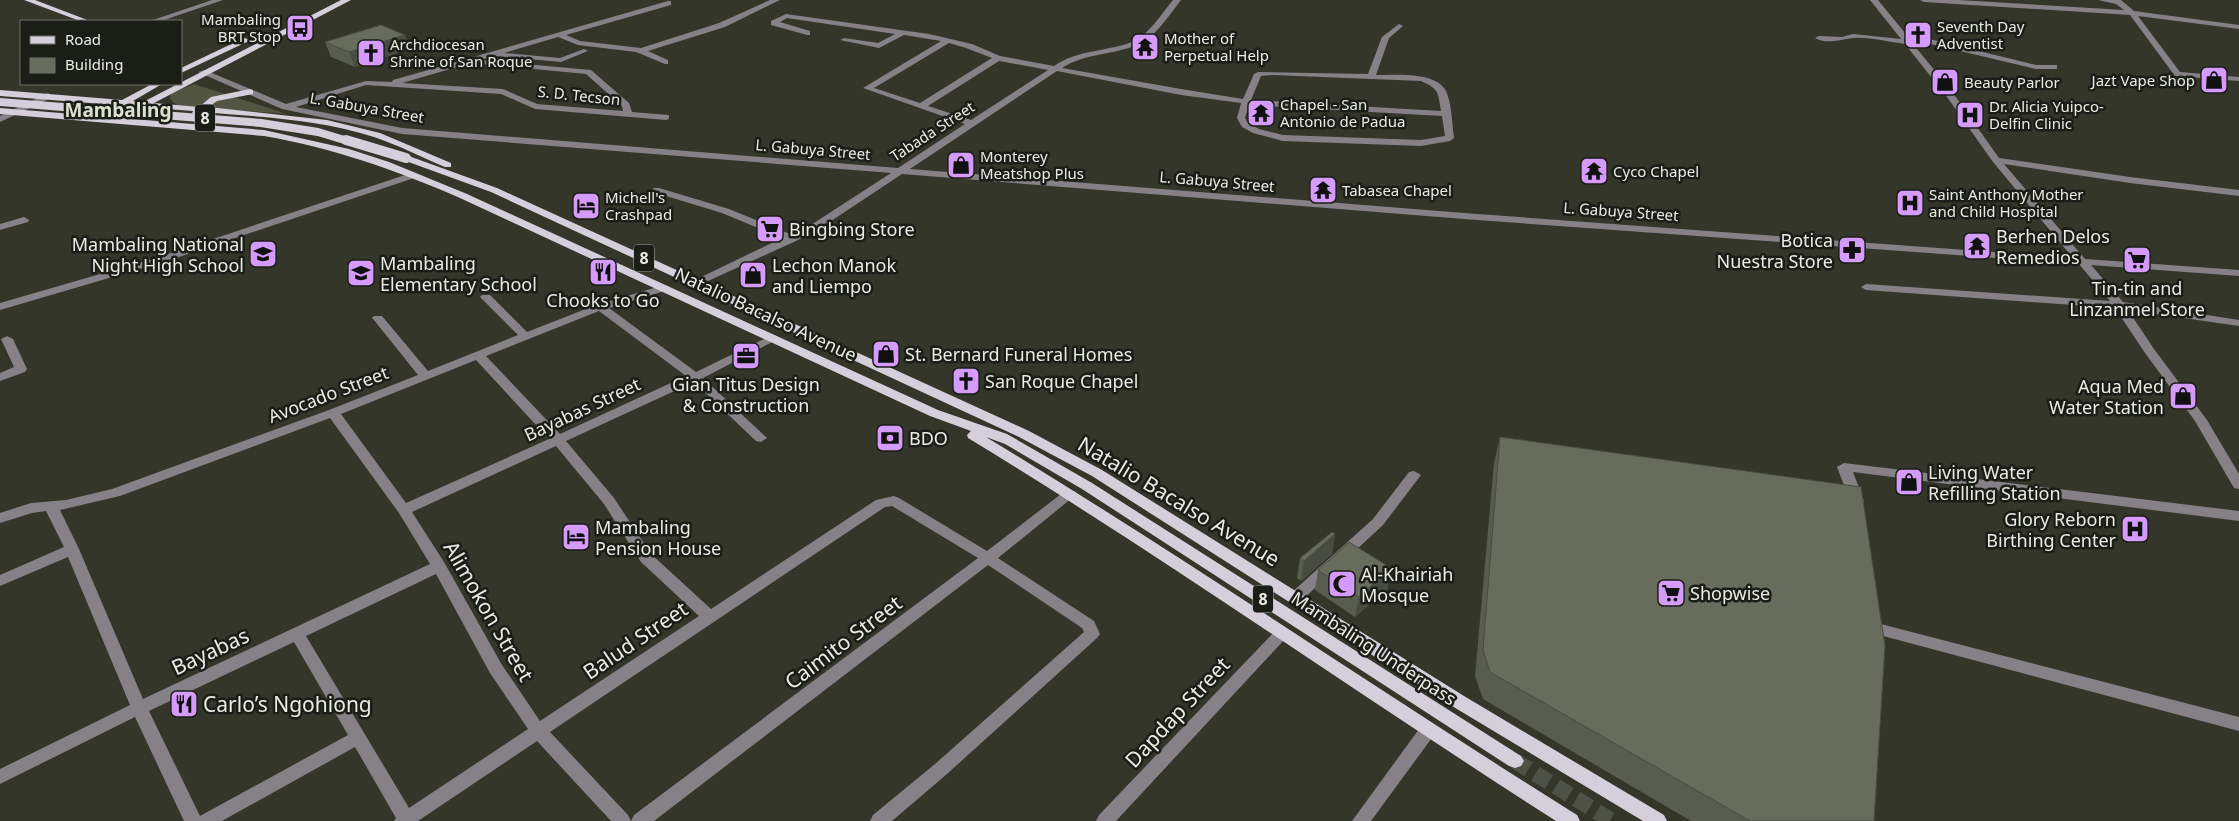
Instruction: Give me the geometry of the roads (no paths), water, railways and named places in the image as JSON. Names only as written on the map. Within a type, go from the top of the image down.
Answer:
[{"type":"main road","points":[[28,0],[83,20]]},
{"type":"main road","points":[[266,31],[331,0]]},
{"type":"main road","points":[[182,83],[347,0]]},
{"type":"main road","points":[[185,65],[257,35]]},
{"type":"main road","points":[[185,65],[202,72]]},
{"type":"main road","points":[[94,118],[156,85]]},
{"type":"main road","points":[[119,120],[179,85]]},
{"type":"main road","name":"Natalio Bacalso Avenue","points":[[0,92],[290,117],[354,128],[409,147],[459,170],[494,190]]},
{"type":"main road","points":[[154,124],[180,119],[200,110],[206,104],[218,98],[250,92]]},
{"type":"main road","name":"8","points":[[0,102],[261,123],[318,132],[406,158]]},
{"type":"main road","name":"Natalio Bacalso Avenue","points":[[0,111],[119,120],[301,138],[363,156],[472,199],[934,413],[1001,450],[1428,730],[1571,821]]},
{"type":"main road","name":"Natalio Bacalso Avenue","points":[[406,158],[494,190],[1024,434],[1097,473],[1458,701],[1658,821]]},
{"type":"main road","name":"Natalio Bacalso Avenue","points":[[406,158],[439,176],[472,199]]},
{"type":"main road","name":"Natalio Bacalso Avenue","points":[[953,402],[1008,441]]},
{"type":"main road","name":"Natalio Bacalso Avenue","points":[[934,413],[1008,441]]},
{"type":"main road","name":"Mambaling Underpass","points":[[1008,441],[1087,486],[1515,760]]},
{"type":"street","points":[[157,20],[218,0]]},
{"type":"street","points":[[641,51],[722,25],[776,0]]},
{"type":"street","name":"Tabada Street","points":[[697,283],[818,225],[1070,59],[1136,43],[1151,31],[1177,0]]},
{"type":"street","points":[[1874,0],[1905,38],[1996,160],[2119,306],[2149,351],[2201,420],[2239,485]]},
{"type":"street","points":[[1924,0],[2132,13],[2237,28]]},
{"type":"street","points":[[2102,0],[2118,2],[2132,13],[2178,74],[2239,79]]},
{"type":"street","points":[[389,84],[668,3]]},
{"type":"street","points":[[807,33],[774,23],[786,16],[903,32],[949,40],[998,58],[1246,102],[1296,107],[1446,114]]},
{"type":"street","points":[[1371,77],[1386,37],[1399,26]]},
{"type":"street","points":[[844,40],[879,46],[903,32]]},
{"type":"street","points":[[557,34],[578,43],[641,51],[664,62]]},
{"type":"street","points":[[1819,38],[1842,39],[1853,36],[1905,38],[2036,67],[2054,67]]},
{"type":"street","points":[[949,40],[867,88],[971,123]]},
{"type":"street","points":[[491,54],[561,60],[584,51]]},
{"type":"street","points":[[921,106],[998,58]]},
{"type":"street","points":[[467,62],[588,72],[626,105],[628,115]]},
{"type":"street","name":"L. Gabuya Street","points":[[202,72],[285,107],[402,131],[899,171],[2239,273]]},
{"type":"street","points":[[1258,74],[1371,77],[1422,79],[1437,85],[1442,92],[1450,138],[1421,143],[1283,138],[1269,136],[1245,125],[1241,118],[1258,74]]},
{"type":"street","name":"S. D. Tecson","points":[[285,107],[366,83],[503,92],[535,106],[666,117]]},
{"type":"street","points":[[0,119],[48,96]]},
{"type":"street","points":[[1996,160],[2239,194]]},
{"type":"street","points":[[0,307],[163,259],[414,175]]},
{"type":"street","points":[[656,190],[723,208],[759,222],[792,239]]},
{"type":"street","points":[[0,227],[24,220]]},
{"type":"street","points":[[1866,287],[2119,306],[2239,323]]},
{"type":"street","name":"Avocado Street","points":[[0,518],[31,508],[51,507],[115,494],[333,413],[600,307],[664,288]]},
{"type":"street","points":[[486,297],[525,336]]},
{"type":"street","points":[[600,307],[695,377],[761,438]]},
{"type":"street","points":[[378,318],[425,375]]},
{"type":"street","name":"Bayabas Street","points":[[404,510],[695,377],[774,338]]},
{"type":"street","points":[[0,377],[22,369],[7,339]]},
{"type":"street","points":[[478,354],[558,440],[609,501],[646,558],[708,616]]},
{"type":"street","name":"Alimokon Street","points":[[333,413],[404,510],[439,566],[496,669],[538,731],[622,821]]},
{"type":"street","points":[[1862,520],[1861,510],[1844,467],[2239,516]]},
{"type":"street","points":[[1296,597],[1378,522],[1414,475]]},
{"type":"street","name":"Caimito Street","points":[[640,821],[1070,494]]},
{"type":"street","name":"Balud Street","points":[[405,820],[708,616],[881,503],[894,500],[988,558]]},
{"type":"street","points":[[51,507],[72,550],[139,708],[193,821]]},
{"type":"street","points":[[0,581],[72,550]]},
{"type":"street","points":[[879,821],[1092,634],[1089,625],[988,558]]},
{"type":"street","name":"Bayabas","points":[[0,777],[139,708],[439,566]]},
{"type":"street","points":[[1875,609],[1880,646]]},
{"type":"street","points":[[1877,629],[2239,724]]},
{"type":"street","points":[[297,634],[405,820]]},
{"type":"street","name":"Dapdap Street","points":[[1105,821],[1281,634]]},
{"type":"street","points":[[1361,821],[1428,730]]},
{"type":"street","points":[[206,821],[358,737]]},
{"type":"tunnel","points":[[1515,761],[1612,821]]},
{"type":"place","name":"Mambaling BRT Stop","points":[[300,28]]},
{"type":"place","name":"Seventh Day Adventist","points":[[1918,35]]},
{"type":"place","name":"Mother of Perpetual Help","points":[[1145,47]]},
{"type":"place","name":"Archdiocesan Shrine of San Roque","points":[[371,53]]},
{"type":"place","name":"Jazt Vape Shop","points":[[2214,80]]},
{"type":"place","name":"Beauty Parlor","points":[[1945,82]]},
{"type":"place","name":"Chapel - San Antonio de Padua","points":[[1261,113]]},
{"type":"place","name":"Dr. Alicia Yuipco- Delfin Clinic","points":[[1970,115]]},
{"type":"place","name":"Monterey Meatshop Plus","points":[[961,165]]},
{"type":"place","name":"Cyco Chapel","points":[[1594,171]]},
{"type":"place","name":"Tabasea Chapel","points":[[1323,190]]},
{"type":"place","name":"Saint Anthony Mother and Child Hospital","points":[[1910,203]]},
{"type":"place","name":"Michell's Crashpad","points":[[586,206]]},
{"type":"place","name":"Bingbing Store","points":[[770,229]]},
{"type":"place","name":"Berhen Delos Remedios","points":[[1977,246]]},
{"type":"place","name":"Botica Nuestra Store","points":[[1852,250]]},
{"type":"place","name":"Mambaling National Night High School","points":[[263,254]]},
{"type":"place","name":"Tin-tin and Linzanmel Store","points":[[2137,260]]},
{"type":"place","name":"Chooks to Go","points":[[603,272]]},
{"type":"place","name":"Mambaling Elementary School","points":[[361,273]]},
{"type":"place","name":"Lechon Manok and Liempo","points":[[753,275]]},
{"type":"place","name":"St. Bernard Funeral Homes","points":[[886,354]]},
{"type":"place","name":"Gian Titus Design & Construction","points":[[746,356]]},
{"type":"place","name":"San Roque Chapel","points":[[966,381]]},
{"type":"place","name":"Aqua Med Water Station","points":[[2183,396]]},
{"type":"place","name":"BDO","points":[[890,438]]},
{"type":"place","name":"Living Water Refilling Station","points":[[1909,482]]},
{"type":"place","name":"Glory Reborn Birthing Center","points":[[2135,529]]},
{"type":"place","name":"Mambaling Pension House","points":[[576,537]]},
{"type":"place","name":"Al-Khairiah Mosque","points":[[1342,584]]},
{"type":"place","name":"Shopwise","points":[[1671,593]]},
{"type":"place","name":"Carlo’s Ngohiong","points":[[184,704]]},
{"type":"district","name":"Mambaling","points":[[118,110]]}]
